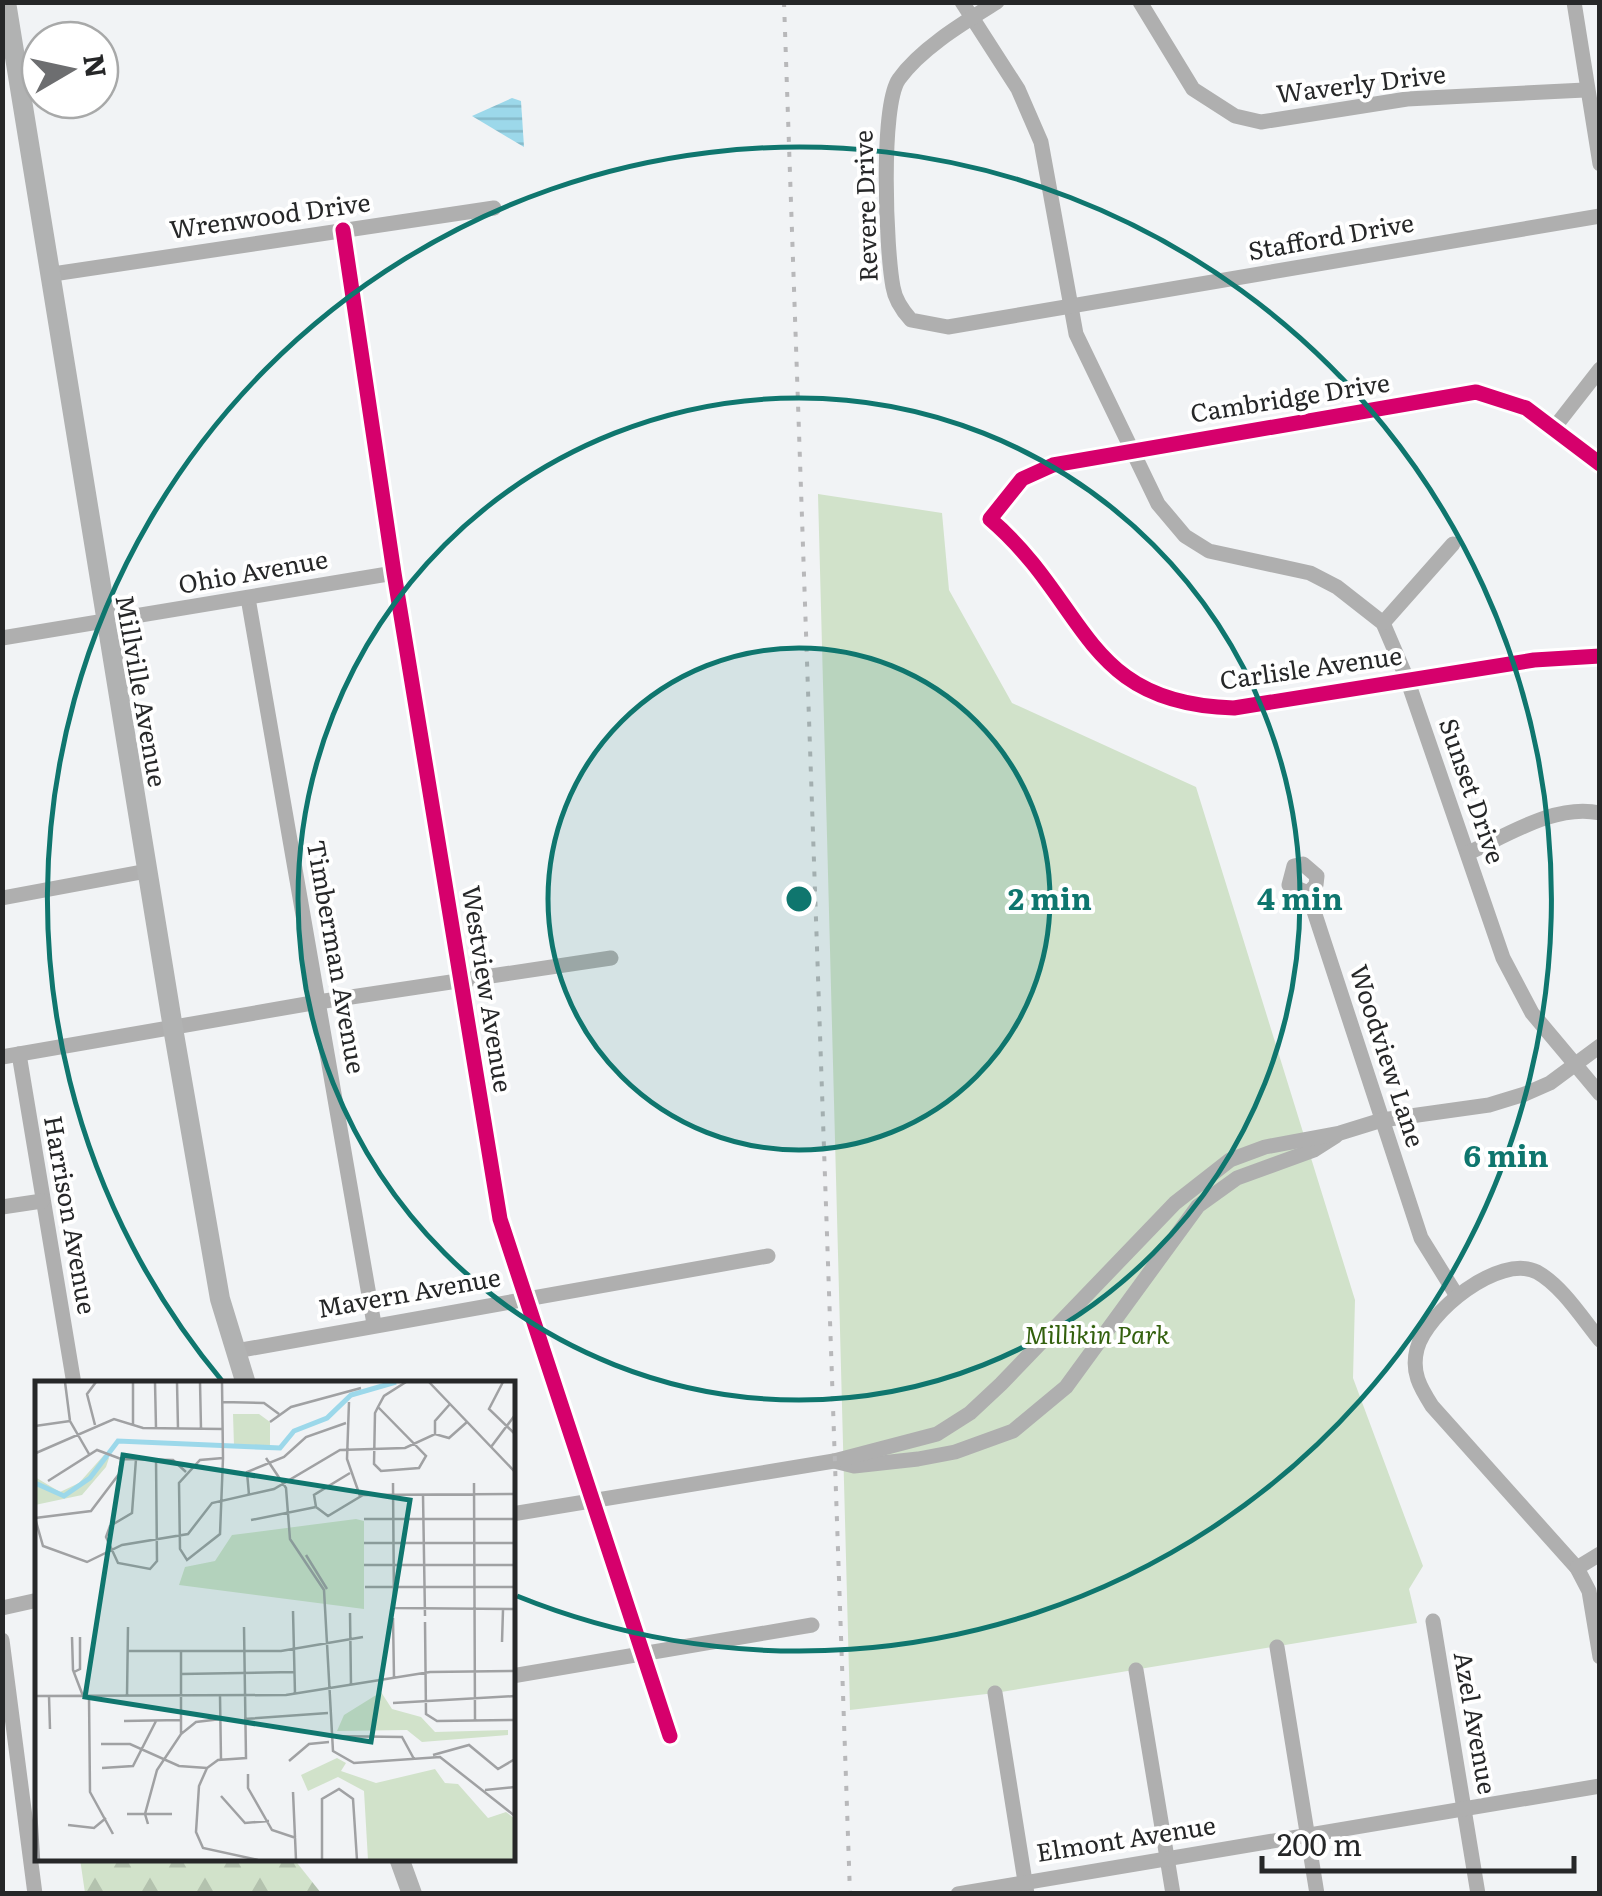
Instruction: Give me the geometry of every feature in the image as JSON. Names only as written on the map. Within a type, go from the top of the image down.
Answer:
[{"type":"main road","name":"Millville Avenue","points":[[6,2],[6,28],[52,274],[104,624],[173,1028],[220,1299],[245,1381]]},
{"type":"main road","points":[[401,1861],[412,1894]]},
{"type":"street","name":"Sunset Drive","points":[[962,2],[1018,89],[1041,142],[1071,307],[1085,361],[1158,504],[1184,536],[1234,559],[1310,573],[1337,587],[1383,623],[1407,680],[1502,958],[1532,1012],[1600,1094]]},
{"type":"street","points":[[973,18],[997,2]]},
{"type":"street","name":"Waverly Drive","points":[[1140,2],[1193,89],[1211,105],[1248,119],[1292,120],[1406,100],[1585,90]]},
{"type":"street","points":[[1574,2],[1585,90],[1600,164]]},
{"type":"street","name":"Revere Drive","points":[[973,18],[918,60],[899,80],[890,98],[887,126],[893,289],[910,320],[929,326],[948,327],[1071,307]]},
{"type":"street","name":"Wrenwood Drive","points":[[52,274],[494,208]]},
{"type":"street","name":"Stafford Drive","points":[[1071,307],[1600,216]]},
{"type":"street","name":"Westview Avenue","points":[[343,230],[394,573],[500,1219],[522,1298],[670,1736]]},
{"type":"street","points":[[1554,428],[1600,368]]},
{"type":"street","name":"Cambridge Drive","points":[[990,519],[1022,479],[1035,471],[1130,449],[1476,392],[1526,408],[1600,464]]},
{"type":"street","name":"Carlisle Avenue","points":[[990,519],[1043,572],[1107,665],[1148,694],[1190,707],[1234,708],[1534,660],[1600,656]]},
{"type":"street","points":[[1383,623],[1453,544]]},
{"type":"street","name":"Ohio Avenue","points":[[2,638],[394,573]]},
{"type":"street","name":"Timberman Avenue","points":[[248,598],[374,1324]]},
{"type":"street","points":[[1468,852],[1554,815],[1572,810],[1600,813]]},
{"type":"street","points":[[2,898],[147,872]]},
{"type":"street","name":"Woodview Lane","points":[[1308,893],[1421,1238],[1458,1296]]},
{"type":"street","points":[[10,1056],[318,1002],[611,958]]},
{"type":"street","points":[[515,1513],[834,1460],[919,1441],[970,1412],[1084,1302],[1175,1203],[1230,1160],[1265,1147],[1340,1134],[1382,1120],[1489,1105],[1550,1083],[1600,1046]]},
{"type":"street","name":"Harrison Avenue","points":[[10,1056],[42,1201],[73,1381]]},
{"type":"street","points":[[834,1460],[854,1466],[918,1459],[956,1452],[1013,1431],[1066,1388],[1198,1206],[1236,1178],[1314,1150],[1340,1134]]},
{"type":"street","points":[[2,1208],[42,1201]]},
{"type":"street","name":"Mavern Avenue","points":[[236,1351],[768,1256]]},
{"type":"street","points":[[1600,1340],[1558,1290],[1536,1272],[1506,1270],[1458,1296],[1426,1330],[1418,1346],[1417,1382],[1432,1406],[1577,1568],[1589,1591],[1600,1657]]},
{"type":"street","points":[[1577,1568],[1600,1554]]},
{"type":"street","points":[[2,1608],[35,1601]]},
{"type":"street","name":"Azel Avenue","points":[[1433,1621],[1478,1894]]},
{"type":"street","points":[[515,1676],[812,1625]]},
{"type":"street","points":[[2,1640],[34,1894]]},
{"type":"street","points":[[1277,1646],[1317,1894]]},
{"type":"street","points":[[1136,1670],[1173,1894]]},
{"type":"street","points":[[995,1694],[1026,1887]]},
{"type":"street","name":"Elmont Avenue","points":[[958,1894],[1026,1887],[1167,1858],[1600,1786]]},
{"type":"green space","name":"Millikin Park","points":[[818,494],[942,513],[949,590],[1012,703],[1196,787],[1355,1300],[1353,1378],[1423,1566],[1409,1589],[1417,1623],[995,1693],[850,1710]]},
{"type":"green space","points":[[80,1861],[296,1861],[321,1893],[85,1893]]},
{"type":"water","points":[[512,98],[521,101],[524,147],[472,116]]},
{"type":"railway","points":[[784,2],[850,1894]]},
{"type":"cycle path","points":[[343,230],[394,573],[500,1219],[670,1736]]},
{"type":"cycle path","points":[[1600,464],[1526,408],[1476,392],[1053,465],[1022,479],[990,519],[1023,551],[1092,644],[1116,669],[1146,689],[1184,702],[1234,708],[1534,660],[1600,656]]}]
